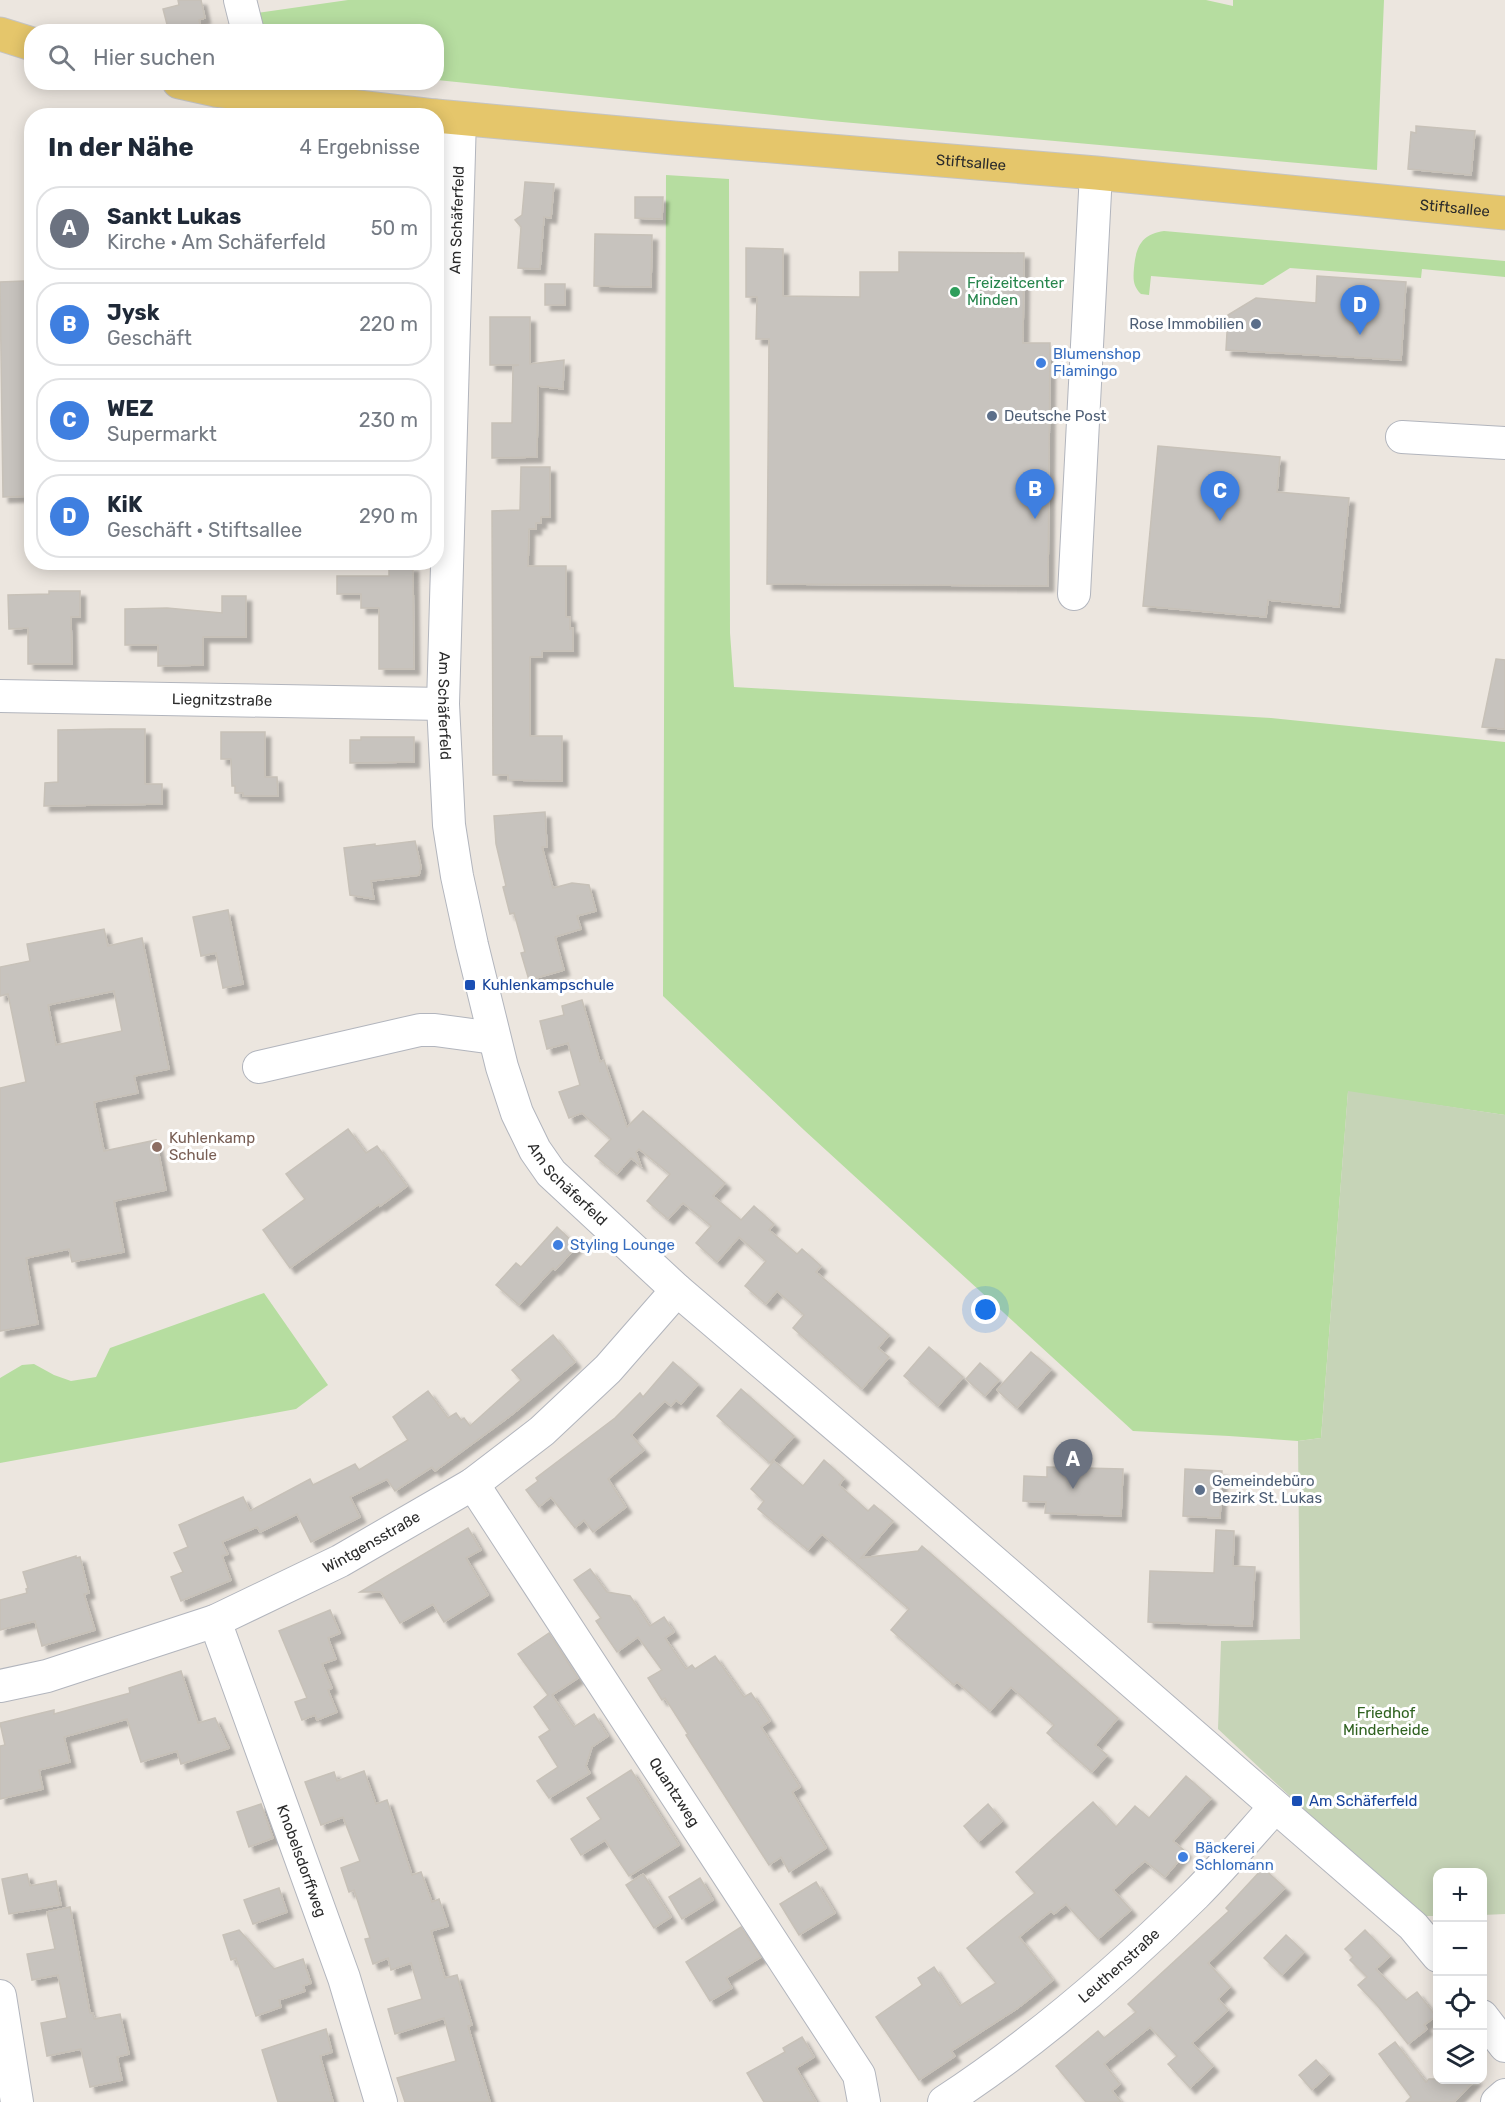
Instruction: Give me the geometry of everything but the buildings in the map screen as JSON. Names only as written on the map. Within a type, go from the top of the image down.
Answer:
[{"type":"main road","points":[[0,34],[24,42]]},
{"type":"main road","name":"Stiftsallee","points":[[268,90],[385,108]]},
{"type":"main road","name":"Stiftsallee","points":[[444,117],[1096,173],[1505,213]]},
{"type":"street","points":[[240,0],[246,24]]},
{"type":"street","points":[[1074,594],[1096,173]]},
{"type":"street","points":[[1402,437],[1505,443]]},
{"type":"street","name":"Am Schäferfeld","points":[[443,570],[443,704],[450,835],[469,933],[494,1038],[517,1113],[535,1150],[551,1173],[678,1290],[1413,1926],[1433,1951]]},
{"type":"street","name":"Liegnitzstraße","points":[[0,696],[443,704]]},
{"type":"street","points":[[259,1067],[420,1030],[494,1038]]},
{"type":"street","name":"Wintgensstraße","points":[[0,1686],[47,1676],[215,1621],[340,1561],[473,1484],[542,1431],[608,1369],[678,1290]]},
{"type":"street","name":"Quantzweg","points":[[473,1484],[859,2075],[864,2102]]},
{"type":"street","name":"Knobelsdorffweg","points":[[215,1621],[344,1978],[381,2102]]},
{"type":"street","name":"Leuthenstraße","points":[[944,2102],[1023,2046],[1076,2003],[1196,1894],[1275,1807]]},
{"type":"street","points":[[0,1996],[17,2102]]},
{"type":"street","points":[[1487,2023],[1505,2046]]},
{"type":"street","points":[[1497,2102],[1505,2095]]},
{"type":"green space","points":[[348,0],[1206,0],[1233,6],[1233,0],[1384,0],[1377,170],[831,121],[444,81],[444,24],[260,24],[257,13]]},
{"type":"green space","points":[[666,175],[729,179],[730,633],[734,687],[1271,718],[1505,742],[1505,1115],[1348,1092],[1321,1438],[1298,1441],[1133,1431],[804,1130],[663,996]]},
{"type":"green space","points":[[1164,231],[1505,261],[1505,277],[1422,269],[1421,278],[1290,268],[1263,285],[1151,276],[1149,295],[1141,294],[1136,288],[1134,279],[1135,260],[1139,247],[1145,238]]},
{"type":"green space","name":"Friedhof Minderheide","points":[[1348,1091],[1505,1115],[1505,1914],[1487,1915],[1487,1868],[1433,1868],[1433,1916],[1418,1916],[1218,1729],[1221,1641],[1300,1639],[1298,1441],[1321,1438]]},
{"type":"green space","points":[[264,1293],[328,1385],[296,1409],[0,1463],[0,1378],[22,1365],[34,1364],[71,1381],[96,1377],[110,1348]]},
{"type":"place","name":"Freizeitcenter Minden","points":[[955,292]]},
{"type":"place","name":"Rose Immobilien","points":[[1256,324]]},
{"type":"place","name":"KiK","points":[[1360,335]]},
{"type":"place","name":"Blumenshop Flamingo","points":[[1041,363]]},
{"type":"place","name":"Deutsche Post","points":[[992,416]]},
{"type":"place","name":"Jysk","points":[[1035,519]]},
{"type":"place","name":"WEZ","points":[[1220,521]]},
{"type":"place","name":"Kuhlenkampschule","points":[[470,985]]},
{"type":"place","name":"Kuhlenkamp Schule","points":[[157,1147]]},
{"type":"place","name":"Styling Lounge","points":[[558,1245]]},
{"type":"place","name":"Sankt Lukas","points":[[1073,1489]]},
{"type":"place","name":"Gemeindebüro Bezirk St. Lukas","points":[[1200,1490]]},
{"type":"place","name":"Am Schäferfeld","points":[[1297,1801]]},
{"type":"place","name":"Bäckerei Schlomann","points":[[1183,1857]]}]
